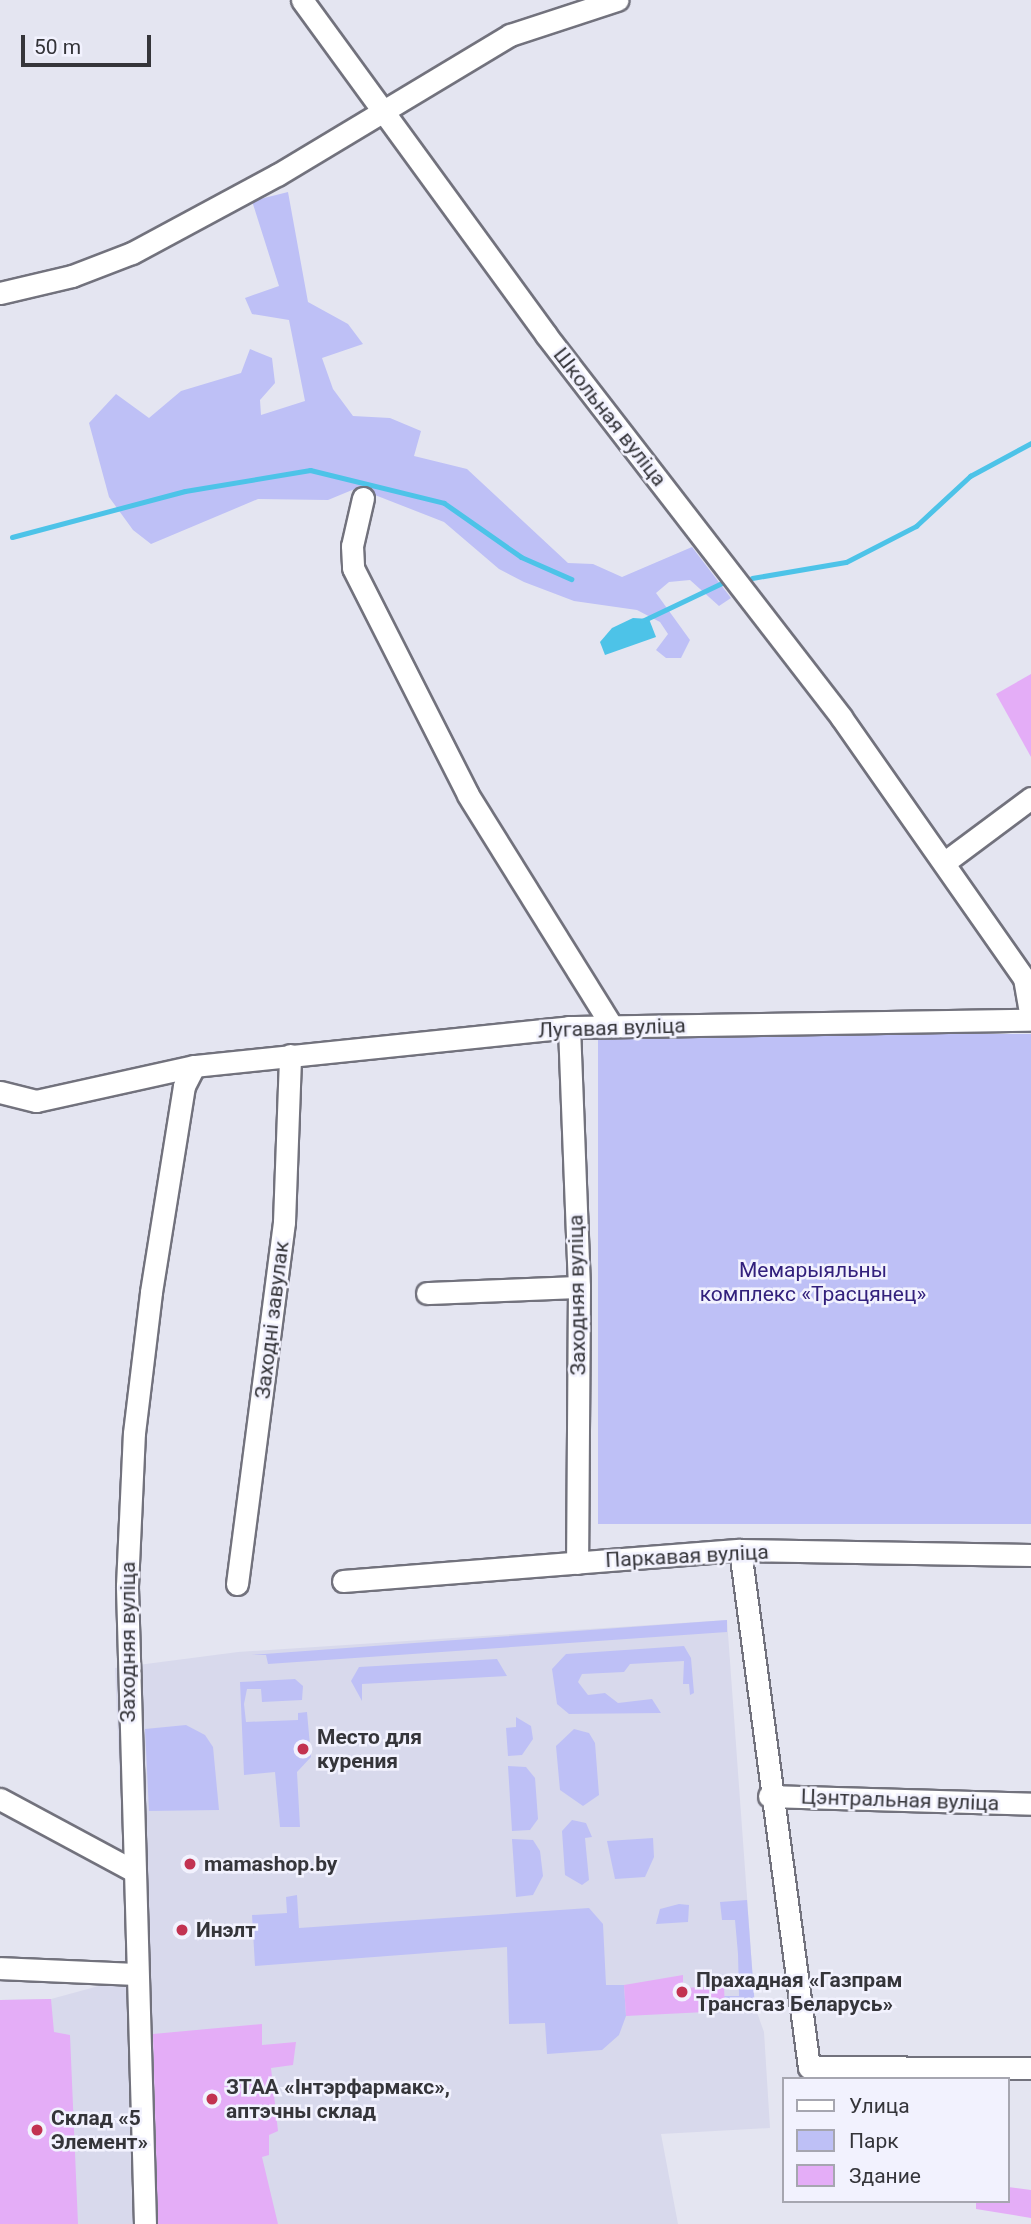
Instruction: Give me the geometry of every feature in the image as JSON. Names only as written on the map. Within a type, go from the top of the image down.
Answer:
[{"type":"street","name":"Школьная вуліца","points":[[302,0],[382,114],[545,335],[841,717]]},
{"type":"street","points":[[0,293],[72,276],[132,253],[382,114],[510,35],[617,0]]},
{"type":"street","points":[[363,498],[352,546],[358,579],[468,795],[612,1026]]},
{"type":"street","name":"Лугавая вуліца","points":[[0,1092],[6,1097],[54,1099],[194,1066],[569,1027],[1031,1019],[1024,978],[841,717]]},
{"type":"street","points":[[945,862],[1031,798]]},
{"type":"street","name":"Заходняя вуліца","points":[[569,1027],[579,1287],[577,1563]]},
{"type":"street","name":"Заходні завулак","points":[[237,1584],[284,1222],[290,1055]]},
{"type":"street","name":"Заходняя вуліца","points":[[145,2224],[132,1870],[127,1586],[134,1433],[184,1086],[194,1066]]},
{"type":"street","points":[[427,1293],[579,1287]]},
{"type":"street","name":"Паркавая вуліца","points":[[343,1581],[740,1550],[1031,1555]]},
{"type":"street","name":"Цэнтральная вуліца","points":[[740,1550],[769,1797],[809,2067],[1031,2068]]},
{"type":"street","name":"Цэнтральная вуліца","points":[[769,1797],[1031,1804]]},
{"type":"street","points":[[0,1799],[132,1870]]},
{"type":"street","points":[[0,1968],[137,1974]]},
{"type":"shaded area","points":[[633,618],[649,619],[656,637],[605,655],[600,642],[612,628]]},
{"type":"shaded area","points":[[727,1620],[755,2007],[764,2032],[770,2128],[661,2134],[678,2224],[0,2224],[0,2000],[51,1999],[128,1978],[115,1668],[238,1652]]},
{"type":"green space","points":[[288,192],[308,302],[348,324],[363,344],[322,358],[333,389],[353,416],[390,418],[421,431],[414,456],[467,469],[568,563],[593,564],[622,577],[692,547],[731,598],[719,606],[690,580],[669,582],[656,593],[690,640],[681,658],[666,658],[656,650],[668,634],[660,622],[637,610],[574,601],[524,582],[499,569],[444,522],[357,488],[328,500],[258,499],[151,544],[133,530],[109,497],[89,423],[116,394],[149,418],[181,391],[241,373],[250,349],[272,358],[275,383],[260,400],[261,415],[305,401],[289,320],[252,314],[245,298],[279,286],[252,201]]},
{"type":"green space","name":"Мемарыяльны комплекс «Трасцянец»","points":[[598,1034],[1031,1034],[1031,1524],[598,1524]]},
{"type":"green space","points":[[727,1620],[727,1632],[268,1664],[266,1655],[251,1655]]},
{"type":"green space","points":[[684,1646],[691,1658],[694,1693],[690,1695],[689,1684],[683,1684],[684,1661],[630,1664],[624,1672],[582,1674],[578,1682],[588,1695],[605,1693],[618,1703],[652,1699],[661,1713],[569,1714],[557,1704],[552,1669],[566,1654]]},
{"type":"green space","points":[[497,1659],[507,1676],[362,1684],[362,1701],[351,1681],[359,1667]]},
{"type":"green space","points":[[295,1679],[303,1686],[302,1700],[262,1702],[261,1689],[247,1689],[244,1704],[246,1722],[298,1720],[298,1713],[307,1712],[311,1757],[297,1772],[300,1827],[280,1827],[275,1772],[244,1775],[240,1682]]},
{"type":"green space","points":[[516,1717],[531,1726],[533,1739],[522,1755],[508,1756],[506,1728],[516,1727]]},
{"type":"green space","points":[[186,1725],[205,1735],[213,1747],[219,1810],[149,1811],[145,1729]]},
{"type":"green space","points":[[574,1729],[589,1733],[595,1743],[599,1795],[583,1806],[560,1790],[556,1746]]},
{"type":"green space","points":[[508,1766],[526,1767],[535,1778],[538,1819],[530,1830],[512,1831]]},
{"type":"green space","points":[[572,1820],[586,1823],[592,1837],[585,1838],[589,1880],[582,1885],[565,1875],[562,1831]]},
{"type":"green space","points":[[653,1838],[654,1857],[645,1877],[615,1879],[607,1841]]},
{"type":"green space","points":[[512,1839],[533,1840],[540,1851],[543,1876],[533,1895],[516,1897]]},
{"type":"green space","points":[[297,1895],[299,1928],[589,1908],[603,1924],[606,1985],[624,1985],[626,2016],[619,2035],[602,2050],[547,2054],[545,2023],[509,2024],[507,1947],[255,1966],[252,1915],[287,1913],[286,1897]]},
{"type":"green space","points":[[747,1900],[755,2008],[725,2011],[724,1996],[739,1996],[738,1954],[735,1920],[722,1920],[720,1902]]},
{"type":"green space","points":[[679,1904],[689,1905],[688,1922],[656,1924],[660,1909]]},
{"type":"building","points":[[1031,674],[1031,757],[996,694]]},
{"type":"building","name":"Прахадная «Газпрам Трансгаз Беларусь»","points":[[683,1975],[683,1988],[724,1986],[725,2011],[626,2016],[624,1985]]},
{"type":"building","name":"Склад «5 Элемент»","points":[[51,1999],[54,2032],[70,2035],[78,2224],[0,2224],[0,2000]]},
{"type":"building","name":"ЗТАА «Інтэрфармакс», аптэчны склад","points":[[262,2024],[262,2045],[296,2042],[293,2065],[271,2068],[278,2131],[269,2135],[269,2155],[262,2157],[278,2224],[158,2224],[153,2034]]},
{"type":"building","points":[[1010,2187],[1031,2190],[1031,2218],[976,2209],[976,2203],[1010,2203]]},
{"type":"waterway","points":[[752,578],[846,562],[916,526],[970,476],[1031,443]]},
{"type":"waterway","points":[[12,537],[185,491],[310,470],[444,503],[521,557],[571,579]]},
{"type":"waterway","points":[[642,621],[722,583]]},
{"type":"place","name":"Место для курения","points":[[303,1749]]},
{"type":"place","name":"mamashop.by","points":[[190,1864]]},
{"type":"place","name":"Инэлт","points":[[182,1930]]},
{"type":"place","name":"Прахадная «Газпрам Трансгаз Беларусь»","points":[[682,1992]]},
{"type":"place","name":"ЗТАА «Інтэрфармакс», аптэчны склад","points":[[212,2099]]},
{"type":"place","name":"Склад «5 Элемент»","points":[[37,2130]]}]
